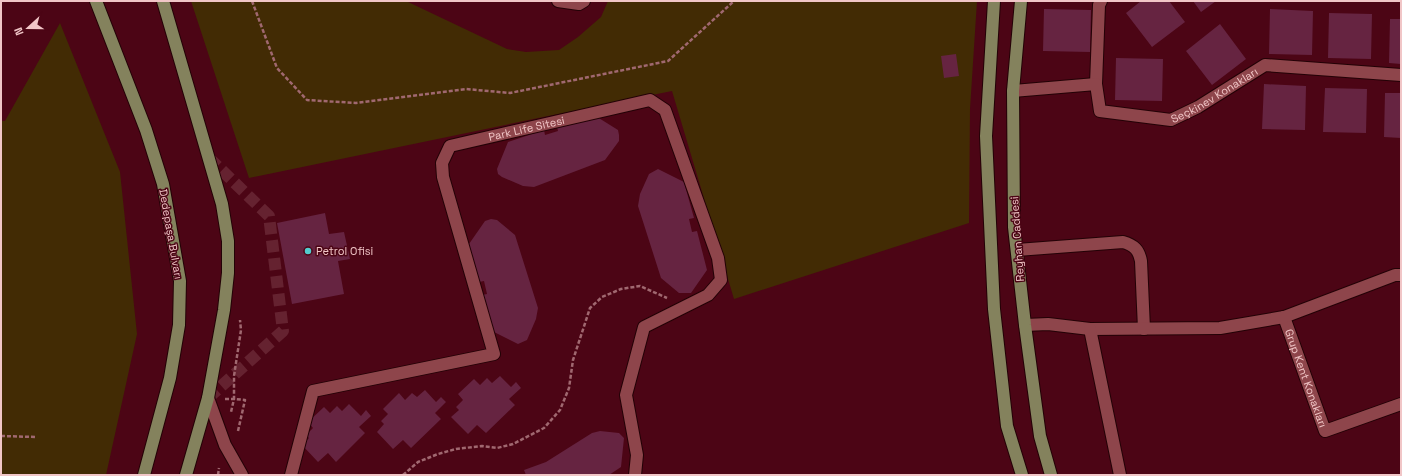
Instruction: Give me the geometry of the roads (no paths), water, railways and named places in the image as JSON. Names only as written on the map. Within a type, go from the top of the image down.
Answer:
[{"type":"main road","name":"Dedepaşa Bulvarı","points":[[96,1],[146,130],[163,184],[180,281],[179,324],[170,378],[144,475]]},
{"type":"main road","points":[[163,1],[222,204],[228,241],[228,273],[224,310],[208,398],[186,475]]},
{"type":"main road","points":[[994,1],[986,136],[994,309],[1007,426],[1022,475]]},
{"type":"main road","name":"Reyhan Caddesi","points":[[1021,1],[1013,91],[1013,161],[1017,250],[1025,325],[1040,436],[1051,475]]},
{"type":"lane","points":[[558,1],[579,4],[584,1]]},
{"type":"lane","name":"Seçkinev Konakları","points":[[1101,1],[1099,5],[1096,84],[1100,111],[1171,120],[1198,107],[1265,65],[1401,75]]},
{"type":"lane","points":[[1013,91],[1096,84]]},
{"type":"lane","name":"Park Life Sitesi","points":[[291,475],[313,391],[494,354],[443,177],[442,163],[450,146],[650,100],[665,110],[718,258],[721,280],[708,295],[644,327],[626,394],[637,455],[635,475]]},
{"type":"lane","points":[[1017,250],[1123,242],[1134,247],[1138,251],[1141,261],[1144,329]]},
{"type":"lane","name":"Grup Kent Konakları","points":[[1025,325],[1048,324],[1090,329],[1220,328],[1284,317],[1395,275],[1401,275]]},
{"type":"lane","name":"Grup Kent Konakları","points":[[1284,317],[1326,431],[1401,404]]},
{"type":"lane","points":[[1090,329],[1120,475]]},
{"type":"lane","points":[[208,398],[225,445],[242,475]]},
{"type":"tunnel","points":[[208,398],[283,331],[269,216],[209,158]]},
{"type":"place","name":"Petrol Ofisi","points":[[308,251]]}]
